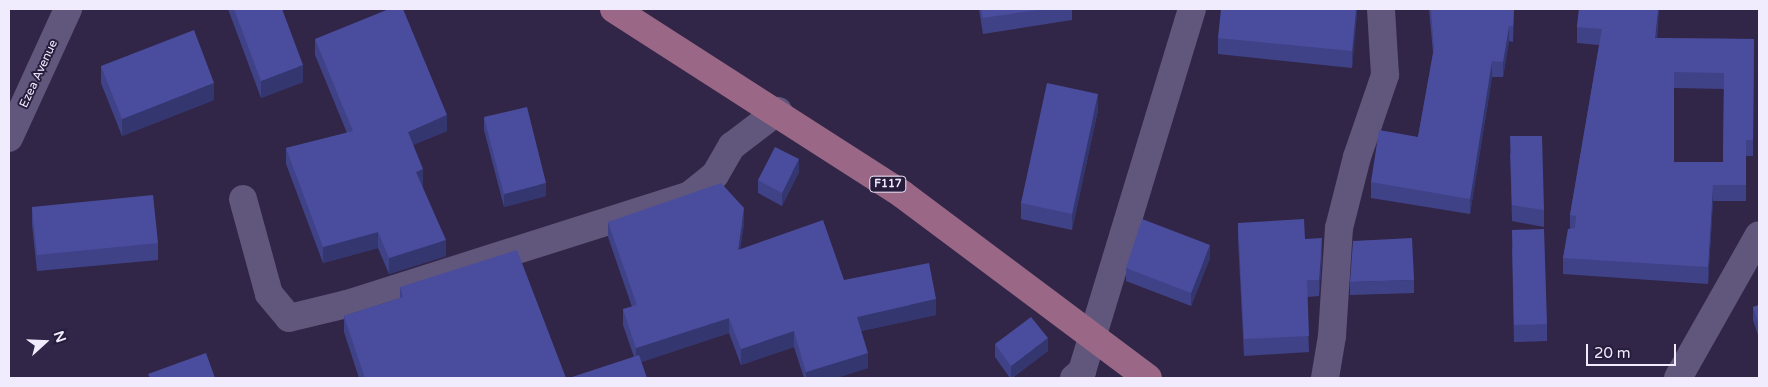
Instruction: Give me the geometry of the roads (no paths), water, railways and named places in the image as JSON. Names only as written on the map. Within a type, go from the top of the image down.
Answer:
[{"type":"main road","name":"F117","points":[[614,9],[778,111],[902,194],[1148,378]]},
{"type":"street","name":"Ezea Avenue","points":[[9,138],[68,9]]},
{"type":"street","points":[[1074,378],[1082,371],[1192,9]]},
{"type":"street","points":[[1325,378],[1332,336],[1339,228],[1357,156],[1385,75],[1381,9]]},
{"type":"street","points":[[244,199],[269,294],[288,318],[347,304],[690,195],[715,175],[732,146],[778,111]]},
{"type":"street","points":[[1678,378],[1759,235]]}]
